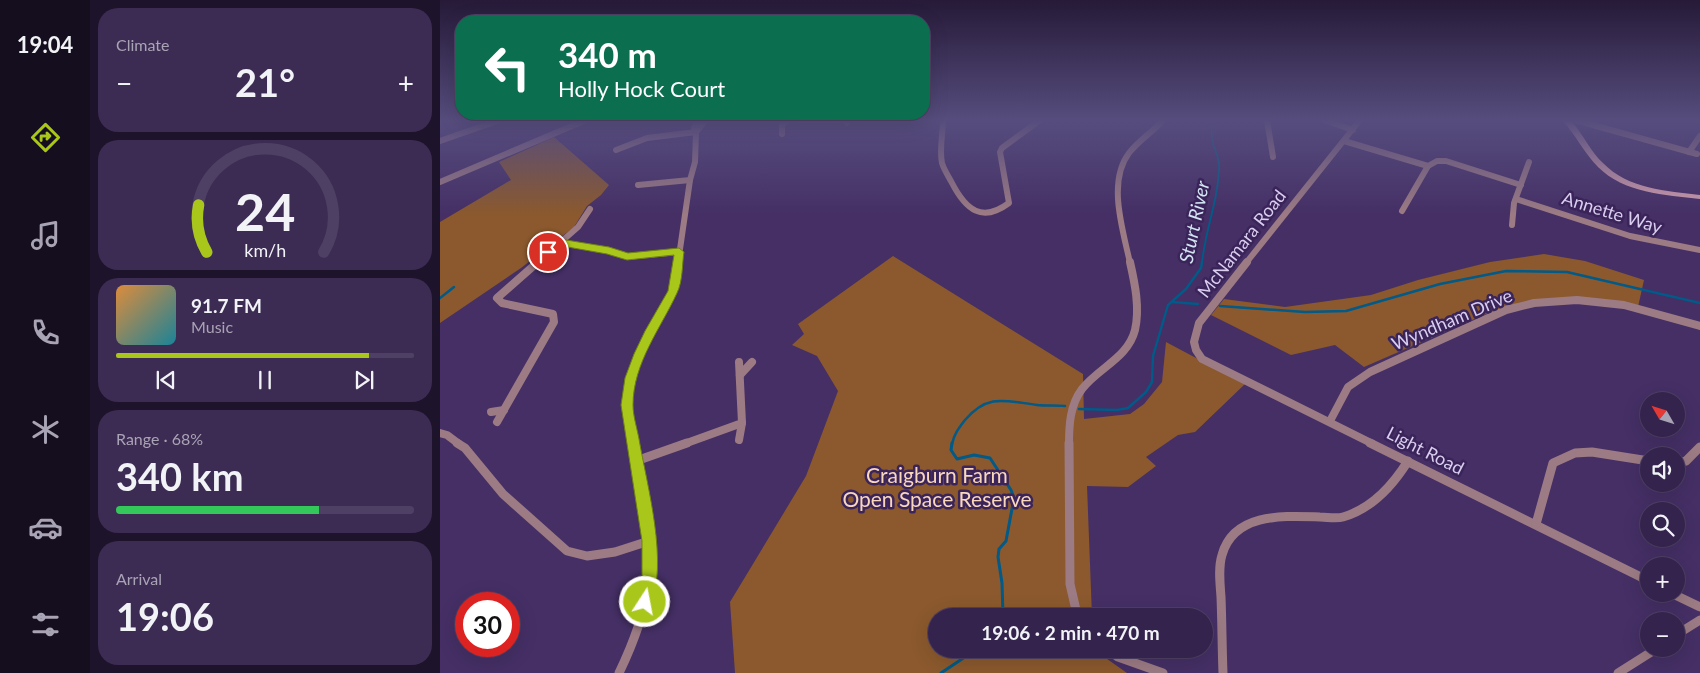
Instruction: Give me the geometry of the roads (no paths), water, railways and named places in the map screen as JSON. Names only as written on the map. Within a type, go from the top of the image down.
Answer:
[{"type":"main road","points":[[1591,151],[1602,167],[1629,184],[1653,191],[1700,197]]},
{"type":"street","points":[[440,182],[512,151]]},
{"type":"street","points":[[619,673],[635,640],[649,582],[649,541],[627,405],[631,378],[650,331],[673,291],[695,151]]},
{"type":"street","points":[[942,151],[942,164],[958,196],[968,208],[980,214],[996,212],[1009,203],[1000,151]]},
{"type":"street","points":[[1076,608],[1070,584],[1069,421],[1084,388],[1126,350],[1135,331],[1137,317],[1135,294],[1119,200],[1118,179],[1124,161],[1130,151]]},
{"type":"street","points":[[1272,151],[1273,157]]},
{"type":"street","name":"McNamara Road","points":[[1194,344],[1199,323],[1336,151]]},
{"type":"street","points":[[1379,151],[1428,166]]},
{"type":"street","points":[[1689,152],[1697,154]]},
{"type":"street","points":[[1402,211],[1428,166],[1436,161],[1446,161],[1521,185]]},
{"type":"street","points":[[1512,225],[1516,199],[1529,162]]},
{"type":"street","points":[[638,185],[690,180]]},
{"type":"street","name":"Annette Way","points":[[1516,199],[1648,240],[1678,248],[1700,250]]},
{"type":"street","points":[[497,422],[554,322],[553,314],[502,303],[496,298],[578,228],[590,209]]},
{"type":"street","points":[[560,242],[609,250],[627,257],[679,252]]},
{"type":"street","name":"Wyndham Drive","points":[[1330,421],[1348,387],[1370,372],[1506,310],[1534,303],[1577,300],[1624,305],[1700,326]]},
{"type":"street","name":"Light Road","points":[[1194,344],[1196,352],[1202,358],[1640,576]]},
{"type":"street","points":[[738,362],[742,423],[739,440]]},
{"type":"street","points":[[740,375],[752,362]]},
{"type":"street","points":[[490,412],[504,410]]},
{"type":"street","points":[[636,461],[742,423]]},
{"type":"street","points":[[440,433],[447,435],[465,448],[503,494],[567,551],[587,556],[615,552],[649,541]]},
{"type":"street","points":[[1685,461],[1700,447]]},
{"type":"street","points":[[1536,524],[1553,463],[1575,453],[1592,452],[1640,460]]},
{"type":"street","points":[[1223,673],[1220,568],[1221,555],[1227,542],[1249,522],[1263,518],[1341,518],[1360,510],[1377,500],[1402,472],[1408,461]]},
{"type":"street","points":[[1685,600],[1700,607]]},
{"type":"street","points":[[1685,629],[1700,620]]},
{"type":"street","points":[[1618,673],[1643,657]]},
{"type":"street","points":[[1121,658],[1163,673]]},
{"type":"waterway","name":"Sturt River","points":[[1202,263],[1218,178],[1219,161],[1216,151]]},
{"type":"waterway","name":"Sturt River","points":[[1079,409],[1117,410],[1128,408],[1146,392],[1152,382],[1153,356],[1168,305],[1186,289],[1201,268],[1202,262]]},
{"type":"waterway","points":[[1220,306],[1305,312],[1346,311],[1440,284],[1506,271],[1567,272],[1700,303]]},
{"type":"waterway","points":[[440,298],[454,287]]},
{"type":"waterway","points":[[1172,302],[1198,304]]},
{"type":"waterway","name":"Sturt River","points":[[952,444],[955,434],[973,411],[990,402],[1007,401],[1065,406]]},
{"type":"waterway","name":"Sturt River","points":[[952,443],[951,450],[957,459],[974,455],[990,458],[1011,490],[1014,498],[1006,541],[999,549],[998,557],[1002,583],[1003,608]]},
{"type":"waterway","name":"Sturt River","points":[[941,673],[964,658]]},
{"type":"park label","name":"Craigburn Farm Open Space Reserve","points":[[937,488]]}]
